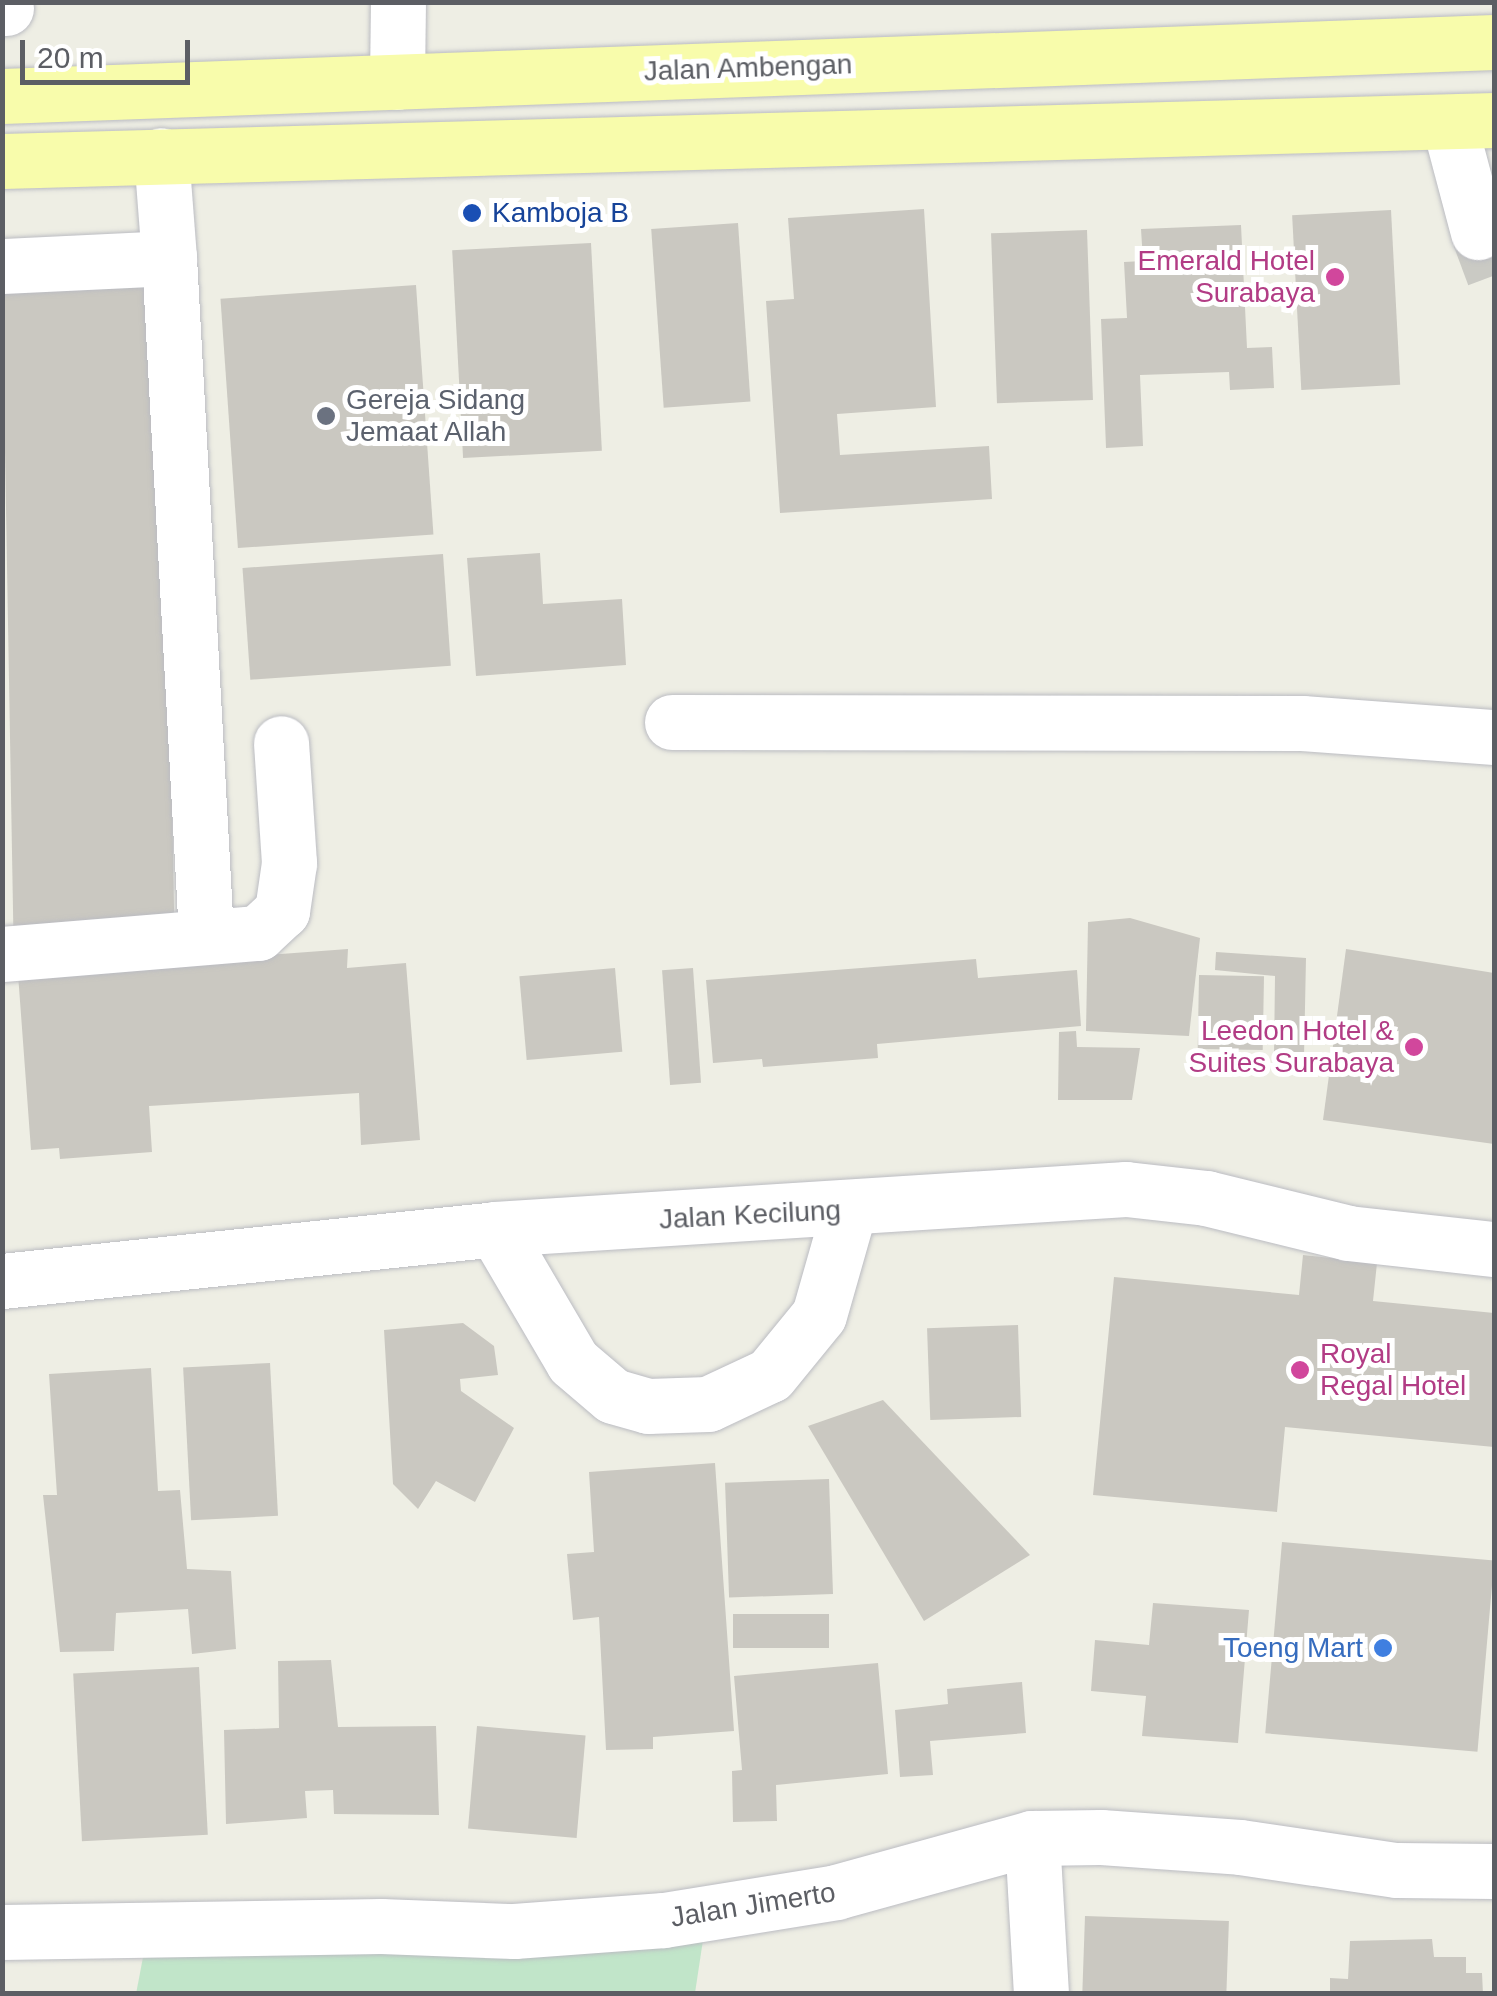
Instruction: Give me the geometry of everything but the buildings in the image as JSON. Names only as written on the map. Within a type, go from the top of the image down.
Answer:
[{"type":"main road","name":"Jalan Ambengan","points":[[2,96],[1494,42]]},
{"type":"main road","points":[[2,161],[1472,121]]},
{"type":"street","points":[[397,82],[398,2]]},
{"type":"street","points":[[1472,121],[1478,232]]},
{"type":"street","points":[[161,154],[206,934]]},
{"type":"street","points":[[2,266],[169,258]]},
{"type":"street","points":[[672,722],[1302,723],[1494,737]]},
{"type":"street","points":[[2,954],[206,934],[258,933],[282,911],[289,863],[281,743]]},
{"type":"street","name":"Jalan Kecilung","points":[[2,1281],[495,1228],[849,1210],[1126,1189],[1206,1198],[1348,1232],[1494,1249]]},
{"type":"street","points":[[495,1228],[573,1362],[613,1396],[648,1406],[708,1404],[770,1375],[819,1314],[849,1210]]},
{"type":"street","points":[[1032,1838],[1041,1994]]},
{"type":"street","name":"Jalan Jimerto","points":[[2,1932],[382,1926],[514,1930],[664,1920],[836,1892],[1032,1838],[1200,1844],[1396,1870],[1494,1871]]},
{"type":"green space","points":[[703,1940],[695,1993],[136,1994],[144,1952]]},
{"type":"tunnel","points":[[1478,232],[1494,275]]},
{"type":"place","name":"Kamboja B","points":[[472,213]]},
{"type":"place","name":"Emerald Hotel Surabaya","points":[[1335,277]]},
{"type":"place","name":"Gereja Sidang Jemaat Allah","points":[[326,416]]},
{"type":"place","name":"Leedon Hotel & Suites Surabaya","points":[[1414,1047]]},
{"type":"place","name":"Royal Regal Hotel","points":[[1300,1370]]},
{"type":"place","name":"Toeng Mart","points":[[1383,1648]]}]
